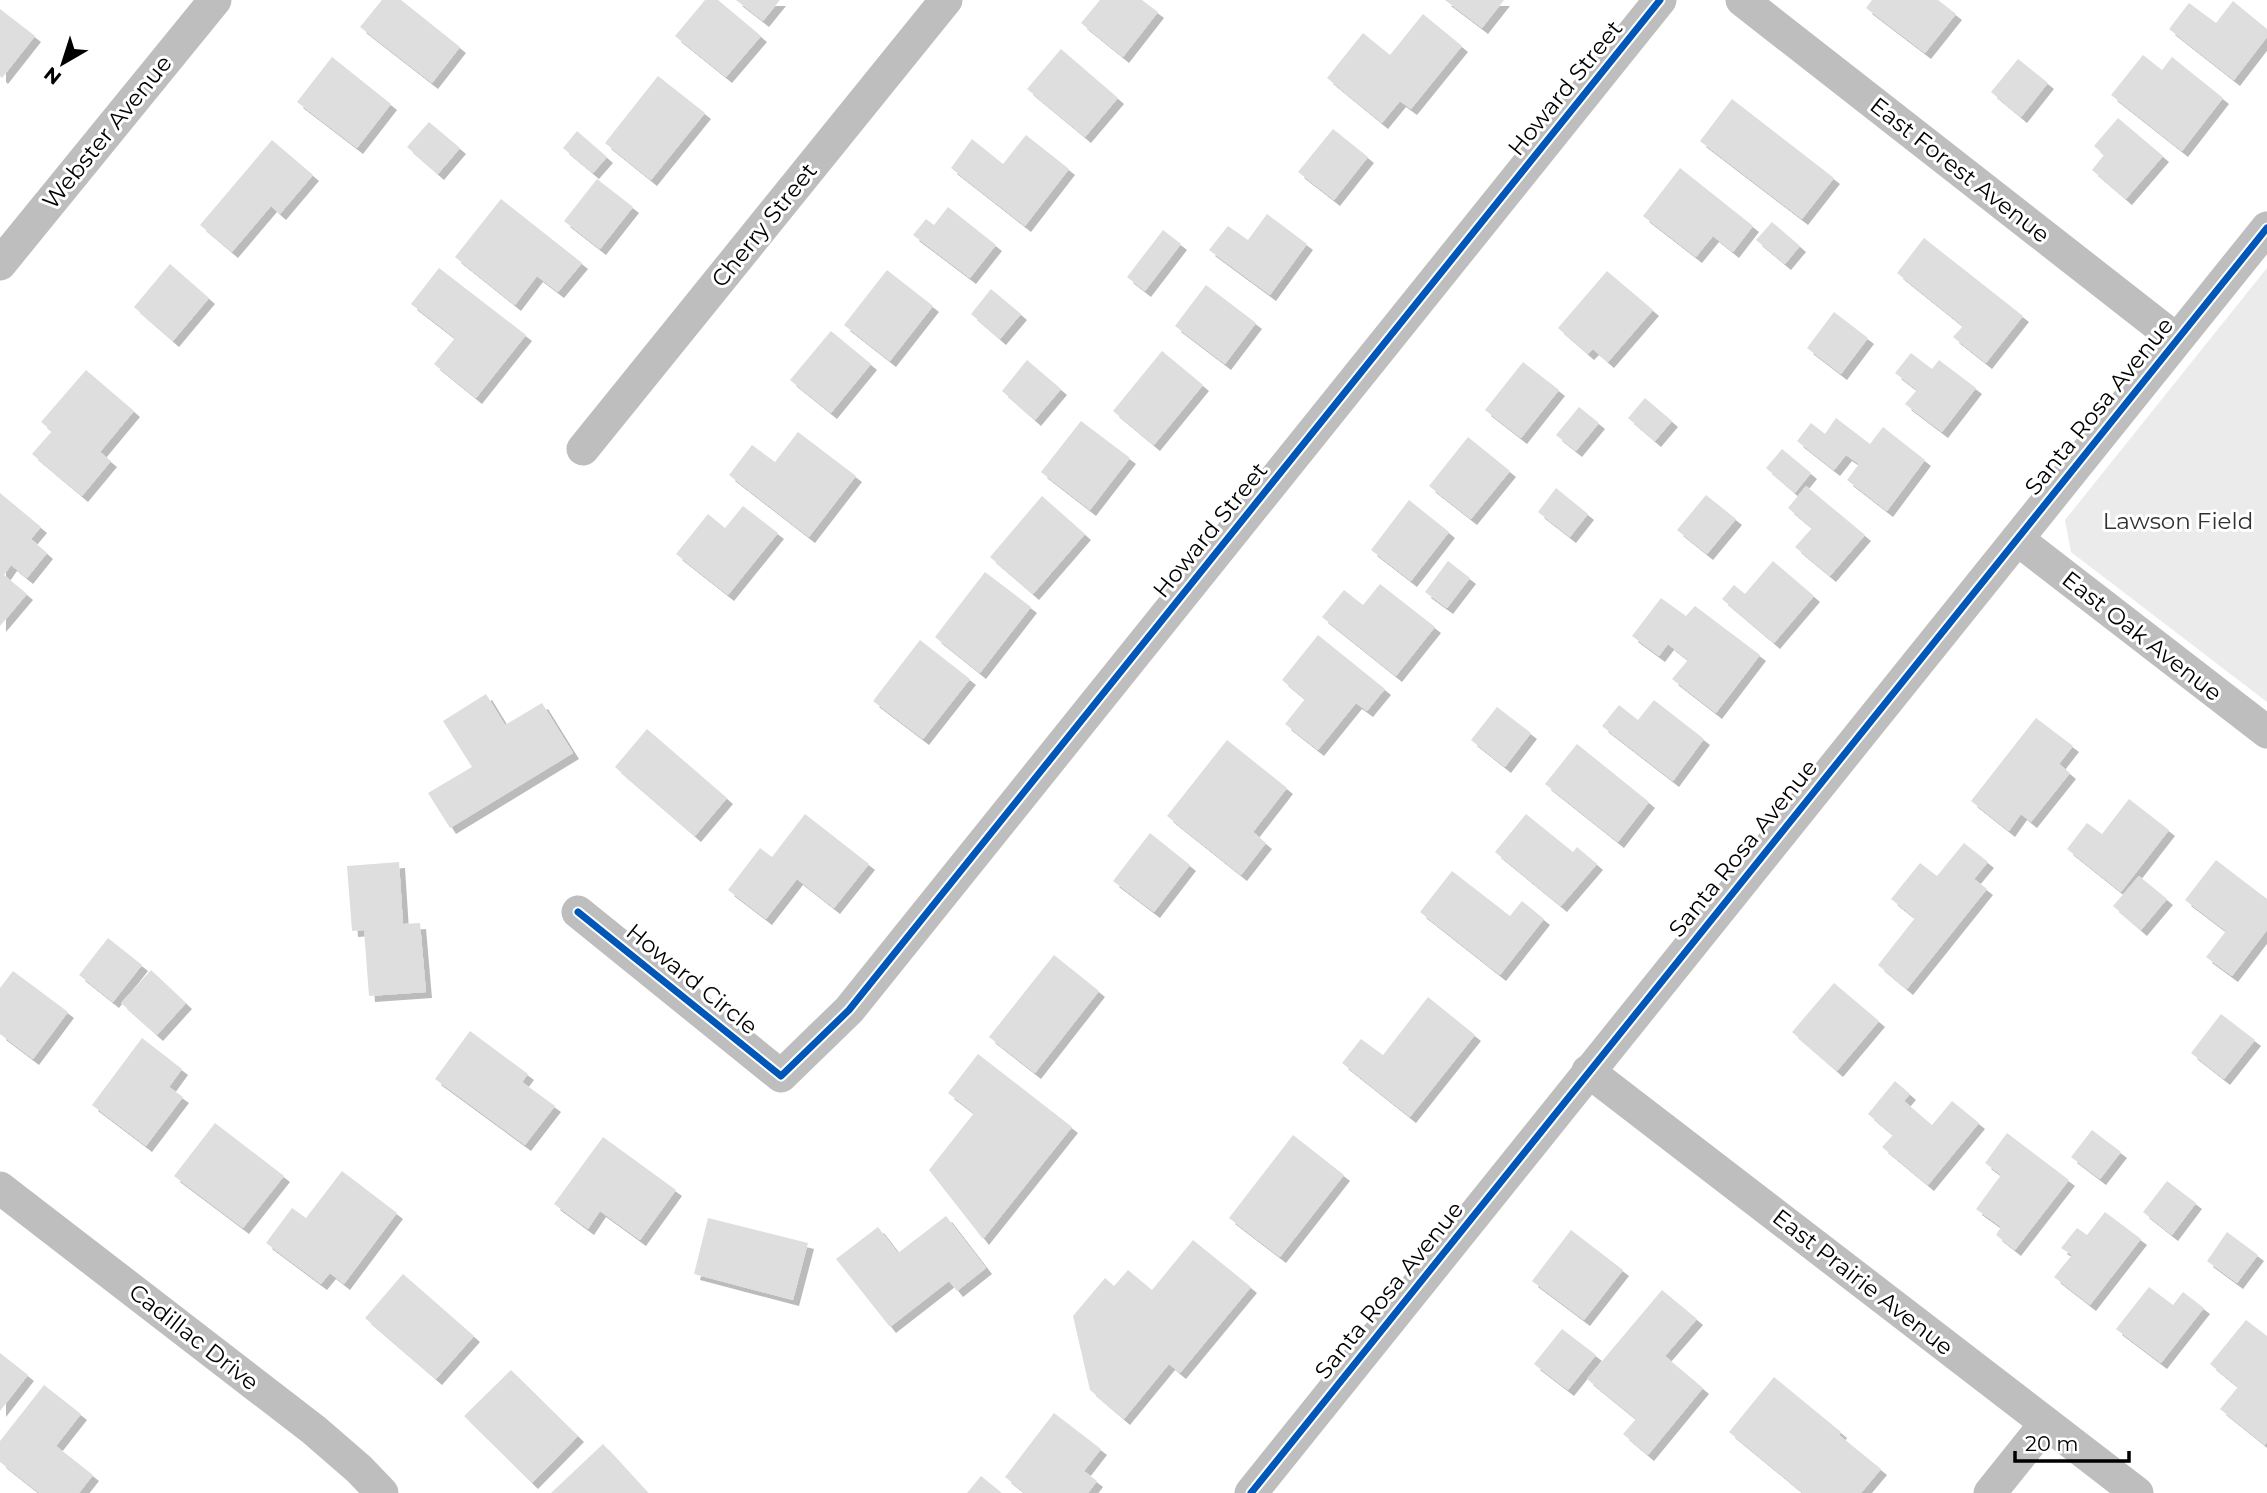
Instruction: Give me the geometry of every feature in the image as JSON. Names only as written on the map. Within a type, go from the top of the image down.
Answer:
[{"type":"street","name":"Webster Avenue","points":[[0,264],[215,0]]},
{"type":"street","name":"Cherry Street","points":[[583,449],[946,0]]},
{"type":"street","name":"Howard Street","points":[[781,1076],[849,1010],[1660,0]]},
{"type":"street","name":"East Forest Avenue","points":[[1742,0],[2177,340]]},
{"type":"street","name":"Santa Rosa Avenue","points":[[1251,1493],[2267,228]]},
{"type":"street","name":"East Oak Avenue","points":[[2017,539],[2267,732]]},
{"type":"street","name":"Howard Circle","points":[[578,912],[781,1076]]},
{"type":"street","name":"East Prairie Avenue","points":[[1588,1071],[2137,1493]]},
{"type":"street","name":"Cadillac Drive","points":[[0,1188],[314,1430],[382,1493]]},
{"type":"street","points":[[1990,1493],[2046,1423]]},
{"type":"green space","name":"Lawson Field","points":[[2267,268],[2267,702],[2071,552],[2065,520]]},
{"type":"building","points":[[382,0],[401,0],[460,47],[432,83],[360,27]]},
{"type":"building","points":[[705,0],[718,0],[761,36],[726,77],[675,36]]},
{"type":"building","points":[[736,0],[780,0],[763,21]]},
{"type":"building","points":[[1100,0],[1142,0],[1158,12],[1123,57],[1081,23]]},
{"type":"building","points":[[1445,0],[1504,0],[1482,28]]},
{"type":"building","points":[[1872,0],[1938,0],[1956,14],[1925,53],[1866,8]]},
{"type":"building","points":[[2233,1],[2267,29],[2267,37],[2234,80],[2169,29],[2189,3],[2216,23]]},
{"type":"building","points":[[0,9],[35,36],[2,78],[0,76]]},
{"type":"building","points":[[1423,14],[1462,46],[1411,109],[1400,101],[1382,123],[1327,78],[1363,33],[1390,55]]},
{"type":"building","points":[[1061,49],[1118,98],[1085,137],[1027,89]]},
{"type":"building","points":[[2143,55],[2162,70],[2172,57],[2223,98],[2182,151],[2111,95]]},
{"type":"building","points":[[332,57],[391,104],[357,148],[297,102]]},
{"type":"building","points":[[2018,59],[2048,83],[2021,117],[1991,92]]},
{"type":"building","points":[[658,76],[705,113],[651,180],[605,143]]},
{"type":"building","points":[[1732,99],[1834,178],[1802,219],[1700,141]]},
{"type":"building","points":[[2118,118],[2163,156],[2126,199],[2092,170],[2104,155],[2094,146]]},
{"type":"building","points":[[429,122],[460,148],[438,174],[407,147]]},
{"type":"building","points":[[1333,129],[1368,157],[1334,200],[1298,172]]},
{"type":"building","points":[[577,131],[607,157],[593,173],[563,148]]},
{"type":"building","points":[[1026,135],[1069,169],[1025,226],[951,168],[972,139],[1003,164]]},
{"type":"building","points":[[272,140],[313,175],[280,214],[271,206],[232,252],[200,225]]},
{"type":"building","points":[[1680,168],[1753,226],[1733,252],[1713,236],[1696,257],[1643,216]]},
{"type":"building","points":[[597,179],[633,207],[600,249],[564,221]]},
{"type":"building","points":[[501,199],[582,263],[558,292],[537,276],[515,305],[455,257]]},
{"type":"building","points":[[948,207],[996,245],[970,278],[913,235],[926,219],[934,225]]},
{"type":"building","points":[[1267,214],[1307,244],[1270,295],[1209,250],[1228,226],[1248,240]]},
{"type":"building","points":[[1772,222],[1800,246],[1785,264],[1756,240]]},
{"type":"building","points":[[1163,230],[1181,244],[1145,291],[1127,277]]},
{"type":"building","points":[[1924,238],[2023,316],[1986,363],[1953,337],[1963,326],[1897,273]]},
{"type":"building","points":[[170,264],[209,298],[173,341],[134,307]]},
{"type":"building","points":[[439,268],[526,335],[476,398],[434,364],[455,338],[411,304]]},
{"type":"building","points":[[887,270],[933,306],[890,361],[844,325]]},
{"type":"building","points":[[1607,271],[1653,310],[1608,362],[1593,349],[1588,354],[1558,328]]},
{"type":"building","points":[[1206,285],[1256,323],[1225,364],[1175,326]]},
{"type":"building","points":[[991,289],[1021,314],[1000,339],[971,314]]},
{"type":"building","points":[[1834,312],[1868,338],[1841,374],[1807,348]]},
{"type":"building","points":[[831,331],[871,364],[831,413],[790,380]]},
{"type":"building","points":[[1162,351],[1203,385],[1154,445],[1113,411]]},
{"type":"building","points":[[1911,353],[1932,369],[1939,360],[1976,388],[1942,432],[1905,404],[1917,390],[1895,373]]},
{"type":"building","points":[[1027,360],[1061,389],[1035,420],[1002,391]]},
{"type":"building","points":[[1523,362],[1559,390],[1521,438],[1485,410]]},
{"type":"building","points":[[86,370],[134,411],[100,452],[111,461],[82,496],[32,454],[52,431],[41,422]]},
{"type":"building","points":[[1645,398],[1672,421],[1655,441],[1628,418]]},
{"type":"building","points":[[1579,407],[1599,423],[1576,451],[1556,435]]},
{"type":"building","points":[[1836,418],[1870,444],[1883,427],[1925,460],[1887,511],[1847,480],[1859,464],[1846,455],[1834,470],[1797,441],[1811,423],[1825,434]]},
{"type":"building","points":[[1081,421],[1130,458],[1090,510],[1041,472]]},
{"type":"building","points":[[798,432],[856,476],[809,537],[729,475],[752,445],[775,462]]},
{"type":"building","points":[[1468,437],[1510,471],[1471,519],[1429,486]]},
{"type":"building","points":[[1782,449],[1811,473],[1795,493],[1766,468]]},
{"type":"building","points":[[1806,486],[1865,535],[1830,576],[1795,547],[1812,528],[1788,508]]},
{"type":"building","points":[[1556,488],[1588,514],[1570,537],[1538,512]]},
{"type":"building","points":[[0,493],[41,527],[31,539],[47,553],[27,578],[11,565],[4,575],[27,594],[0,626]]},
{"type":"building","points":[[1706,495],[1736,519],[1707,554],[1677,530]]},
{"type":"building","points":[[1042,496],[1085,534],[1033,594],[990,557]]},
{"type":"building","points":[[1409,500],[1449,532],[1411,581],[1371,550]]},
{"type":"building","points":[[743,506],[778,533],[728,595],[676,554],[708,514],[725,528]]},
{"type":"building","points":[[1448,561],[1470,578],[1447,608],[1425,592]]},
{"type":"building","points":[[1773,561],[1814,596],[1774,643],[1722,599],[1734,585],[1745,594]]},
{"type":"building","points":[[985,572],[1031,607],[980,673],[935,637]]},
{"type":"building","points":[[1380,584],[1435,627],[1396,676],[1322,617],[1344,590],[1363,605]]},
{"type":"building","points":[[1661,598],[1686,616],[1695,606],[1760,655],[1716,713],[1672,679],[1688,660],[1668,644],[1659,656],[1632,636]]},
{"type":"building","points":[[1318,635],[1385,689],[1367,711],[1356,703],[1318,750],[1285,724],[1305,699],[1282,680]]},
{"type":"building","points":[[920,640],[970,679],[923,739],[873,701]]},
{"type":"building","points":[[486,694],[505,725],[542,703],[573,753],[450,828],[428,793],[472,767],[443,721]]},
{"type":"building","points":[[1654,700],[1704,739],[1673,781],[1602,726],[1619,705],[1638,720]]},
{"type":"building","points":[[1497,707],[1531,733],[1505,767],[1471,740]]},
{"type":"building","points":[[2036,718],[2073,746],[2059,764],[2070,773],[2031,822],[2021,814],[2009,831],[1971,801]]},
{"type":"building","points":[[647,729],[727,798],[695,836],[615,767]]},
{"type":"building","points":[[1227,740],[1287,788],[1253,832],[1266,843],[1241,875],[1167,816]]},
{"type":"building","points":[[1577,744],[1649,802],[1618,842],[1545,784]]},
{"type":"building","points":[[2129,799],[2169,830],[2121,892],[2067,849],[2087,823],[2102,834]]},
{"type":"building","points":[[805,814],[869,864],[834,908],[797,879],[766,919],[728,890],[760,848],[772,857]]},
{"type":"building","points":[[1526,814],[1573,852],[1577,847],[1597,864],[1561,906],[1495,852]]},
{"type":"building","points":[[1150,833],[1190,865],[1154,912],[1113,881]]},
{"type":"building","points":[[1964,843],[1988,862],[1974,879],[1987,889],[1907,989],[1878,965],[1915,918],[1891,899],[1920,863],[1937,876]]},
{"type":"building","points":[[2216,860],[2267,899],[2267,930],[2232,976],[2206,957],[2226,931],[2185,900]]},
{"type":"building","points":[[399,862],[403,924],[420,923],[426,992],[369,996],[364,930],[352,931],[347,866]]},
{"type":"building","points":[[1452,871],[1510,916],[1522,901],[1544,919],[1500,975],[1420,912]]},
{"type":"building","points":[[2139,876],[2167,899],[2141,930],[2113,906]]},
{"type":"building","points":[[108,938],[142,965],[113,1002],[79,975]]},
{"type":"building","points":[[1054,955],[1099,991],[1035,1073],[989,1037]]},
{"type":"building","points":[[151,970],[186,1003],[157,1035],[121,1003]]},
{"type":"building","points":[[13,971],[68,1012],[33,1059],[0,1034],[0,988]]},
{"type":"building","points":[[1834,983],[1879,1021],[1837,1071],[1792,1032]]},
{"type":"building","points":[[1428,997],[1475,1035],[1410,1117],[1342,1063],[1361,1039],[1383,1055]]},
{"type":"building","points":[[2221,1014],[2255,1040],[2224,1079],[2191,1053]]},
{"type":"building","points":[[470,1031],[528,1074],[522,1082],[555,1106],[525,1145],[435,1079]]},
{"type":"building","points":[[142,1038],[182,1069],[169,1087],[183,1097],[146,1146],[92,1105]]},
{"type":"building","points":[[978,1054],[1072,1127],[983,1239],[929,1170],[974,1113],[948,1093]]},
{"type":"building","points":[[1895,1081],[1910,1094],[1904,1101],[1932,1125],[1952,1101],[1979,1123],[1928,1185],[1882,1147],[1893,1135],[1868,1114]]},
{"type":"building","points":[[215,1123],[284,1176],[243,1228],[174,1176]]},
{"type":"building","points":[[2092,1130],[2121,1152],[2100,1179],[2071,1157]]},
{"type":"building","points":[[2007,1133],[2069,1180],[2015,1250],[1996,1235],[2001,1227],[1976,1209],[2001,1175],[1985,1163]]},
{"type":"building","points":[[1293,1135],[1344,1175],[1280,1257],[1229,1218]]},
{"type":"building","points":[[603,1137],[676,1190],[640,1240],[600,1211],[588,1229],[554,1204]]},
{"type":"building","points":[[342,1171],[397,1213],[344,1284],[330,1273],[321,1284],[266,1243],[292,1208],[306,1218]]},
{"type":"building","points":[[2167,1181],[2196,1203],[2172,1235],[2143,1212]]},
{"type":"building","points":[[2105,1212],[2141,1239],[2090,1305],[2054,1277],[2072,1255],[2061,1248],[2077,1228],[2087,1235]]},
{"type":"building","points":[[946,1216],[986,1268],[957,1291],[949,1281],[890,1327],[836,1259],[878,1227],[898,1253]]},
{"type":"building","points":[[708,1218],[808,1243],[793,1300],[694,1274]]},
{"type":"building","points":[[1571,1230],[1623,1270],[1584,1320],[1532,1281]]},
{"type":"building","points":[[2227,1232],[2258,1255],[2237,1283],[2207,1261]]},
{"type":"building","points":[[1193,1240],[1251,1287],[1180,1373],[1169,1364],[1124,1419],[1090,1390],[1073,1316],[1105,1278],[1114,1286],[1128,1270],[1152,1290]]},
{"type":"building","points":[[403,1274],[474,1336],[436,1379],[365,1318]]},
{"type":"building","points":[[2149,1287],[2173,1305],[2183,1292],[2204,1308],[2161,1363],[2116,1329]]},
{"type":"building","points":[[1662,1290],[1697,1319],[1665,1356],[1703,1388],[1648,1455],[1623,1434],[1636,1419],[1587,1379]]},
{"type":"building","points":[[2246,1320],[2267,1336],[2265,1445],[2220,1409],[2238,1387],[2210,1364]]},
{"type":"building","points":[[1562,1329],[1596,1355],[1568,1390],[1534,1364]]},
{"type":"building","points":[[0,1353],[28,1375],[0,1411]]},
{"type":"building","points":[[511,1370],[578,1436],[532,1483],[464,1416]]},
{"type":"building","points":[[1774,1377],[1881,1469],[1861,1493],[1803,1493],[1729,1432]]},
{"type":"building","points":[[44,1385],[81,1414],[56,1446],[93,1475],[79,1493],[39,1493],[0,1462],[0,1441]]},
{"type":"building","points":[[1054,1413],[1101,1449],[1084,1471],[1097,1481],[1088,1493],[1025,1493],[1005,1477]]},
{"type":"building","points":[[603,1444],[648,1493],[551,1493]]},
{"type":"building","points":[[981,1476],[1002,1493],[967,1493]]},
{"type":"cycle path","points":[[578,912],[781,1076],[849,1010],[1660,0]]},
{"type":"cycle path","points":[[1251,1493],[2267,228]]}]
